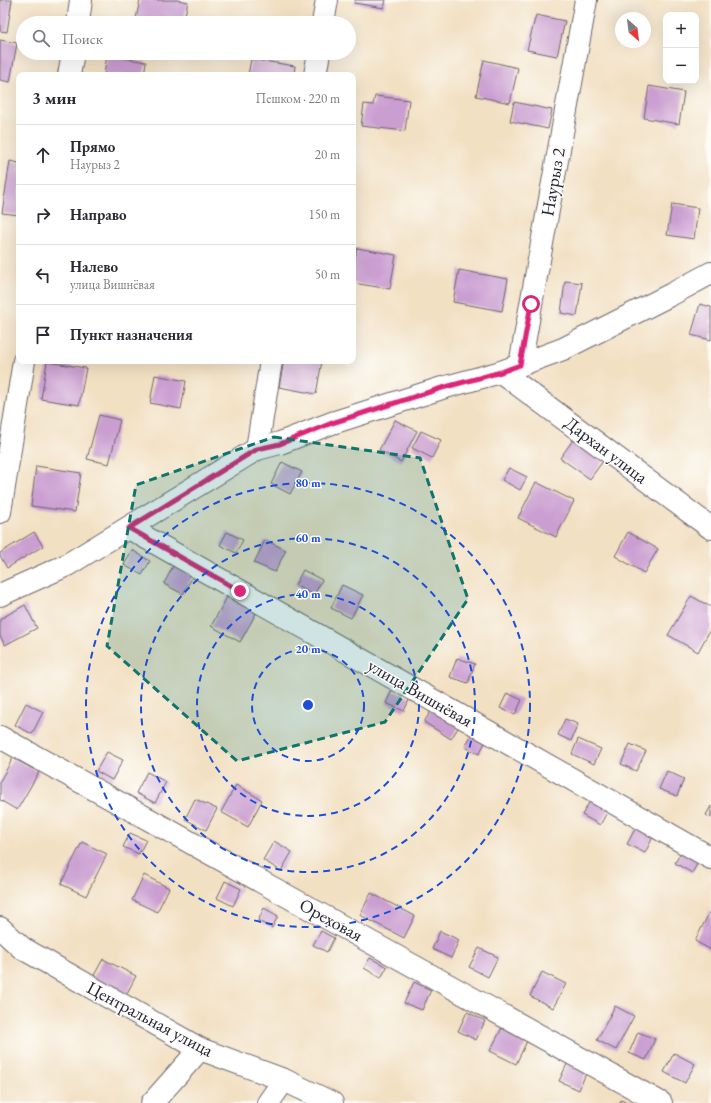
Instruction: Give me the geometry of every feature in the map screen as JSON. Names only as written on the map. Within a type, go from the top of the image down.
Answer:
[{"type":"street","points":[[79,16],[81,0]]},
{"type":"street","points":[[324,16],[327,0]]},
{"type":"street","name":"Наурыз 2","points":[[511,368],[586,0]]},
{"type":"street","points":[[70,72],[72,60]]},
{"type":"street","points":[[316,72],[318,60]]},
{"type":"street","points":[[0,595],[67,565],[257,449],[280,444],[332,423],[511,368],[563,349],[711,273]]},
{"type":"street","points":[[0,512],[24,364]]},
{"type":"street","points":[[257,449],[271,364]]},
{"type":"street","name":"Дархан улица","points":[[511,368],[711,528]]},
{"type":"street","name":"улица Вишнёвая","points":[[129,528],[711,858]]},
{"type":"street","name":"Ореховая","points":[[0,737],[661,1103]]},
{"type":"street","name":"Центральная улица","points":[[3,936],[200,1049],[284,1080],[332,1103]]},
{"type":"street","points":[[152,1103],[200,1049]]},
{"type":"street","points":[[268,1103],[284,1080]]},
{"type":"highlighted area","points":[[274,437],[420,458],[468,599],[385,722],[237,761],[107,646],[136,485]]},
{"type":"building","points":[[0,0],[12,0],[7,32],[0,31]]},
{"type":"building","points":[[140,0],[178,0],[188,2],[185,16],[137,16]]},
{"type":"building","points":[[355,0],[386,0],[384,8],[354,3]]},
{"type":"building","points":[[536,15],[565,21],[557,56],[527,50]]},
{"type":"building","points":[[0,40],[16,43],[10,82],[0,80]]},
{"type":"building","points":[[106,60],[135,60],[146,62],[144,72],[104,72]]},
{"type":"building","points":[[251,60],[295,66],[294,72],[249,72]]},
{"type":"building","points":[[484,60],[518,68],[510,103],[476,96]]},
{"type":"building","points":[[649,86],[684,92],[679,124],[644,118]]},
{"type":"building","points":[[375,96],[409,100],[405,131],[361,126],[364,104],[373,105]]},
{"type":"building","points":[[514,102],[552,110],[548,129],[510,121]]},
{"type":"building","points":[[10,161],[16,162],[16,215],[2,213]]},
{"type":"building","points":[[672,204],[698,208],[694,239],[667,235]]},
{"type":"building","points":[[357,248],[396,255],[390,289],[356,283]]},
{"type":"building","points":[[459,270],[508,279],[502,311],[453,302]]},
{"type":"building","points":[[565,281],[582,283],[577,316],[561,313]]},
{"type":"building","points":[[700,304],[711,307],[711,340],[691,335]]},
{"type":"building","points":[[47,364],[60,364],[86,368],[79,405],[41,399]]},
{"type":"building","points":[[283,364],[321,364],[316,394],[279,387]]},
{"type":"building","points":[[155,375],[186,381],[181,409],[150,403]]},
{"type":"building","points":[[99,415],[120,420],[109,464],[87,459]]},
{"type":"building","points":[[395,420],[417,431],[401,462],[379,450]]},
{"type":"building","points":[[421,431],[441,440],[432,458],[412,448]]},
{"type":"building","points":[[573,440],[603,461],[590,479],[560,458]]},
{"type":"building","points":[[282,462],[302,472],[290,494],[271,484]]},
{"type":"building","points":[[36,466],[81,473],[75,512],[31,506]]},
{"type":"building","points":[[509,468],[527,477],[520,490],[502,480]]},
{"type":"building","points":[[536,482],[574,501],[556,537],[518,518]]},
{"type":"building","points":[[34,532],[43,546],[7,568],[0,556],[0,553]]},
{"type":"building","points":[[227,532],[243,540],[236,553],[220,545]]},
{"type":"building","points":[[628,532],[658,549],[644,573],[615,556]]},
{"type":"building","points":[[265,540],[286,550],[275,572],[254,563]]},
{"type":"building","points":[[132,550],[150,561],[142,575],[124,565]]},
{"type":"building","points":[[173,566],[193,576],[183,594],[164,584]]},
{"type":"building","points":[[303,570],[322,580],[314,595],[295,585]]},
{"type":"building","points":[[342,585],[363,595],[351,618],[331,608]]},
{"type":"building","points":[[230,592],[259,608],[240,642],[211,626]]},
{"type":"building","points":[[691,596],[711,607],[711,628],[698,652],[668,635]]},
{"type":"building","points":[[25,605],[37,628],[5,645],[0,636],[0,619]]},
{"type":"building","points":[[457,658],[475,664],[468,683],[450,677]]},
{"type":"building","points":[[392,690],[410,698],[404,711],[386,703]]},
{"type":"building","points":[[507,693],[522,700],[515,715],[500,708]]},
{"type":"building","points":[[26,703],[43,712],[32,734],[15,725]]},
{"type":"building","points":[[436,703],[463,720],[451,739],[424,722]]},
{"type":"building","points":[[565,719],[578,724],[571,741],[558,735]]},
{"type":"building","points":[[474,730],[488,737],[479,754],[465,747]]},
{"type":"building","points":[[578,739],[601,749],[594,764],[572,754]]},
{"type":"building","points":[[630,744],[646,751],[636,771],[621,764]]},
{"type":"building","points":[[107,752],[123,760],[112,780],[96,771]]},
{"type":"building","points":[[13,758],[39,772],[17,810],[0,800],[0,781]]},
{"type":"building","points":[[667,771],[684,779],[677,796],[659,789]]},
{"type":"building","points":[[147,772],[166,782],[155,803],[136,793]]},
{"type":"building","points":[[236,785],[262,800],[248,827],[221,812]]},
{"type":"building","points":[[594,794],[612,804],[600,825],[582,815]]},
{"type":"building","points":[[195,799],[217,809],[206,830],[185,819]]},
{"type":"building","points":[[711,806],[711,818],[706,815]]},
{"type":"building","points":[[640,820],[657,829],[645,853],[627,844]]},
{"type":"building","points":[[130,833],[146,840],[139,854],[123,847]]},
{"type":"building","points":[[274,841],[292,852],[281,871],[263,860]]},
{"type":"building","points":[[82,842],[107,854],[86,896],[61,884]]},
{"type":"building","points":[[685,845],[703,854],[692,873],[675,863]]},
{"type":"building","points":[[144,875],[169,888],[157,912],[132,900]]},
{"type":"building","points":[[225,881],[241,889],[233,906],[217,898]]},
{"type":"building","points":[[371,893],[415,916],[404,938],[360,915]]},
{"type":"building","points":[[264,908],[278,916],[272,928],[258,921]]},
{"type":"building","points":[[711,909],[711,950],[695,941]]},
{"type":"building","points":[[321,931],[334,938],[327,952],[313,945]]},
{"type":"building","points":[[440,931],[459,940],[451,958],[432,949]]},
{"type":"building","points":[[479,948],[498,957],[488,977],[469,967]]},
{"type":"building","points":[[370,958],[387,967],[381,978],[364,968]]},
{"type":"building","points":[[103,959],[136,976],[125,997],[92,979]]},
{"type":"building","points":[[542,972],[566,984],[553,1008],[530,996]]},
{"type":"building","points":[[414,982],[431,990],[422,1010],[404,1003]]},
{"type":"building","points":[[615,1006],[634,1016],[616,1050],[597,1040]]},
{"type":"building","points":[[467,1012],[485,1021],[476,1040],[458,1031]]},
{"type":"building","points":[[502,1028],[527,1041],[516,1064],[490,1051]]},
{"type":"building","points":[[638,1032],[655,1039],[646,1060],[629,1053]]},
{"type":"building","points":[[674,1053],[695,1064],[685,1083],[664,1072]]},
{"type":"building","points":[[568,1062],[587,1071],[579,1090],[559,1081]]},
{"type":"building","points":[[621,1100],[629,1103],[619,1103]]},
{"type":"route","points":[[240,591],[129,528],[257,449],[280,444],[332,423],[520,365],[531,304]]}]
